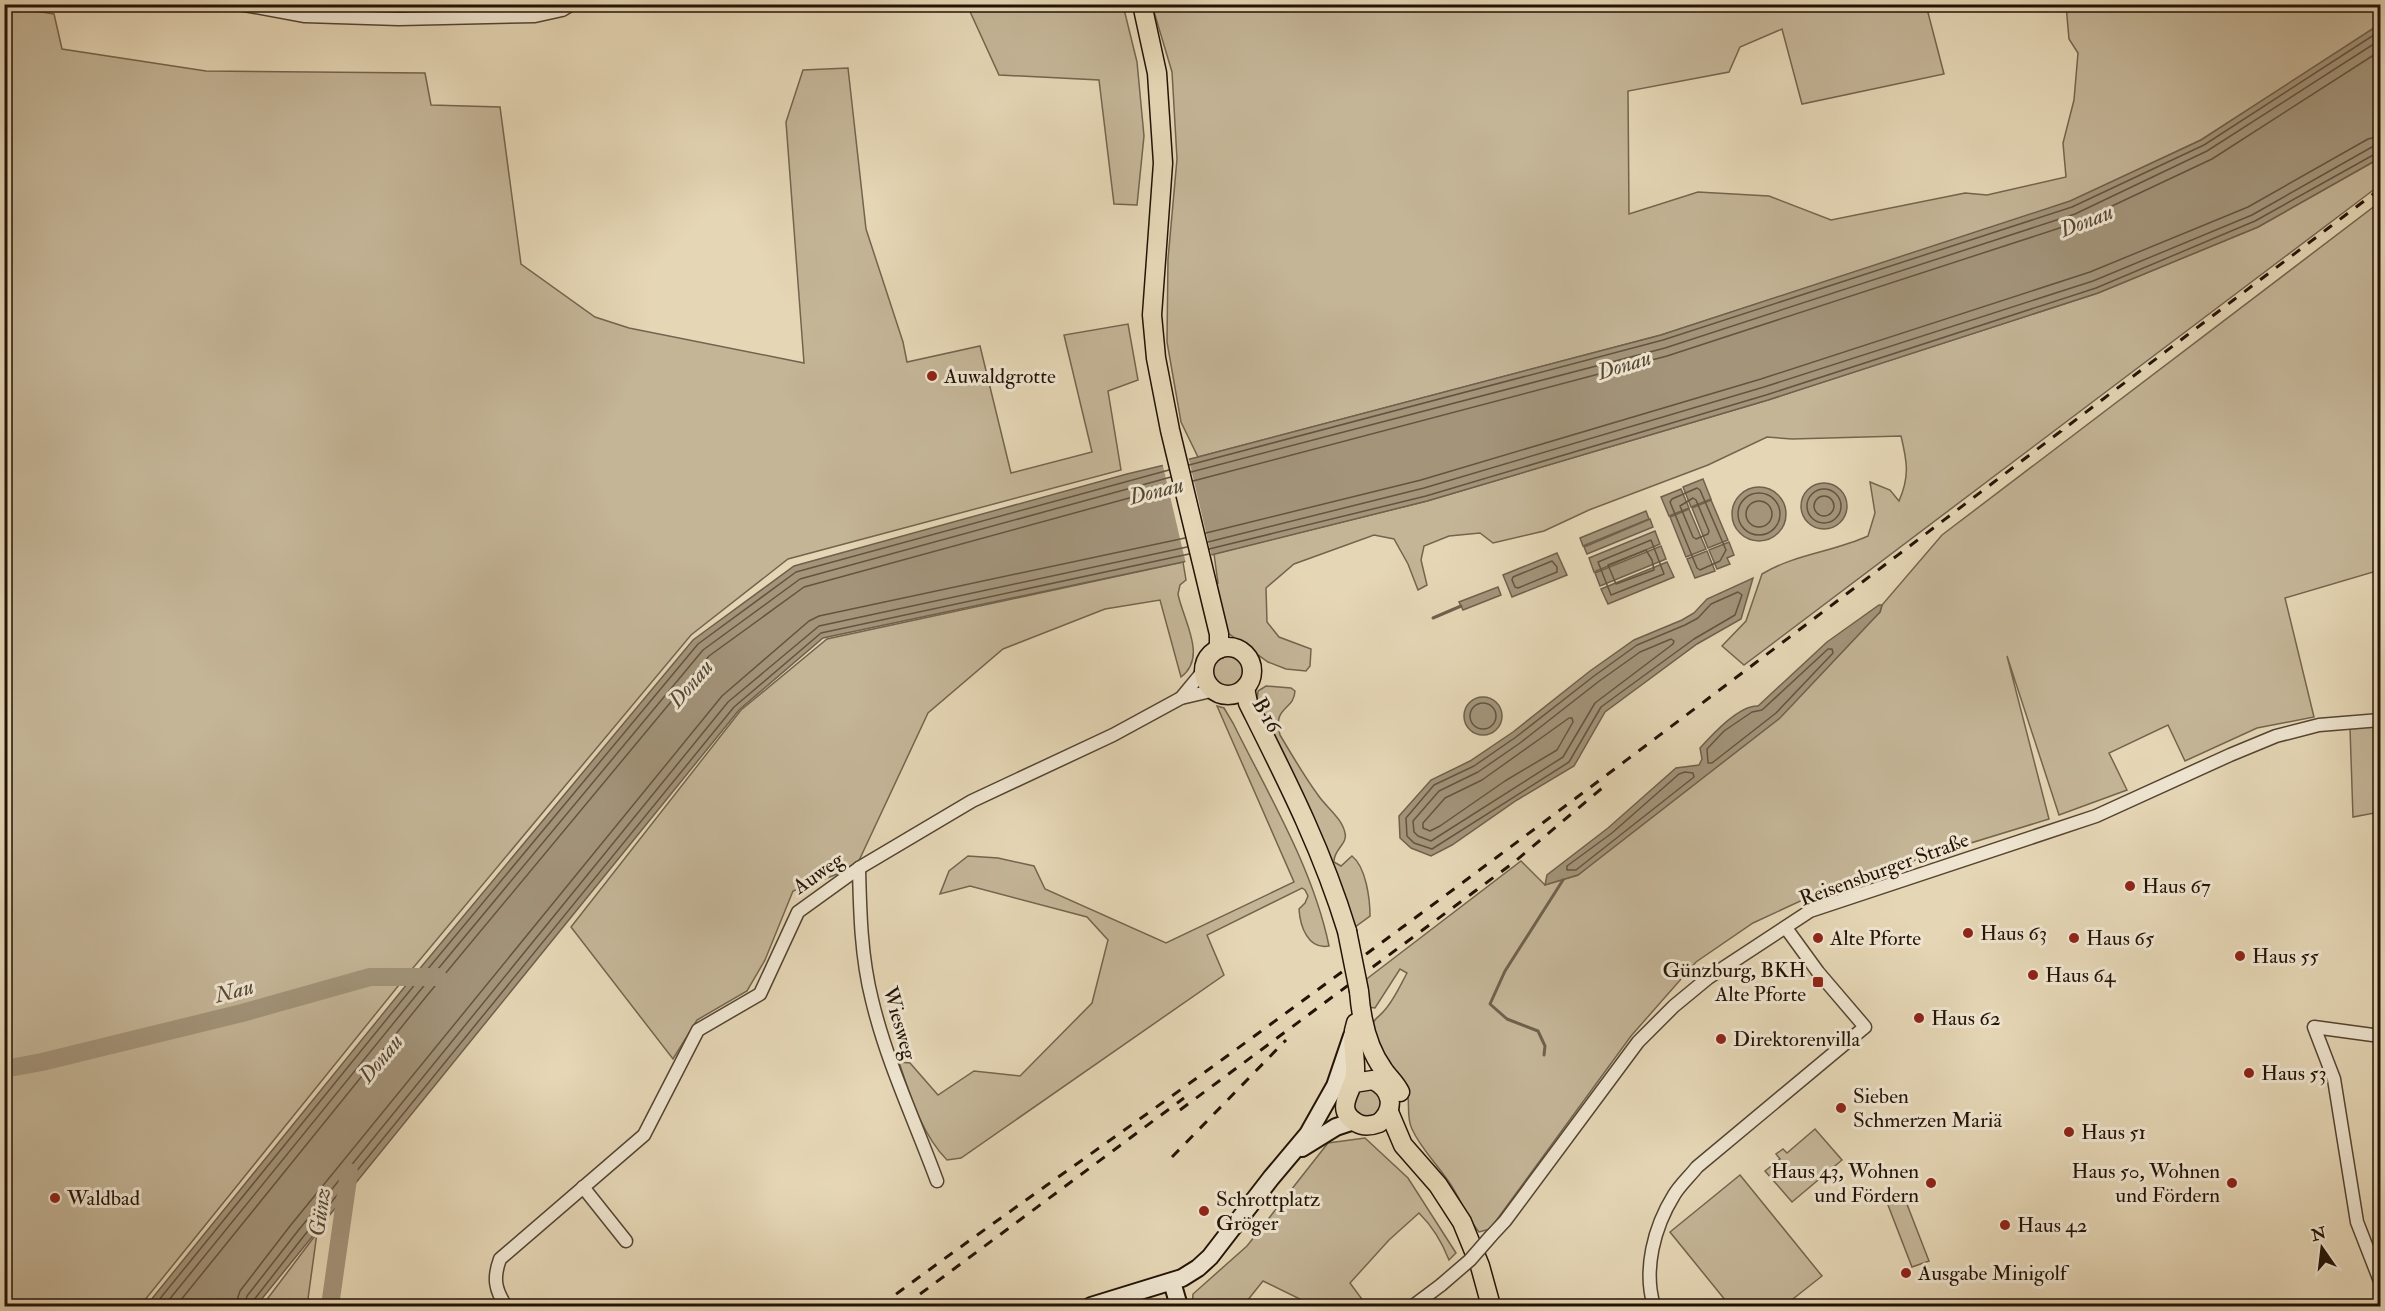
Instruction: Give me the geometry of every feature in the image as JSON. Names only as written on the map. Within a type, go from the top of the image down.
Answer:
[{"type":"main road","points":[[1142,4],[1157,73],[1164,162],[1152,315],[1156,358],[1170,430],[1219,634],[1219,649]]},
{"type":"main road","points":[[1219,649],[1238,649],[1247,657],[1252,668],[1252,675],[1229,691],[1206,677],[1205,669],[1209,657],[1219,649]]},
{"type":"main road","name":"B 16","points":[[1229,691],[1248,703],[1306,819],[1330,877],[1355,993],[1357,1027],[1365,1063],[1373,1080],[1385,1087],[1389,1095],[1391,1104],[1389,1112],[1403,1145],[1438,1185],[1462,1222],[1480,1266],[1491,1306]]},
{"type":"main road","name":"B 16","points":[[1229,691],[1266,759],[1317,865],[1343,933]]},
{"type":"main road","name":"B 16","points":[[1257,720],[1266,759]]},
{"type":"main road","points":[[1091,1306],[1172,1282],[1198,1268],[1210,1257],[1308,1134],[1335,1086],[1357,1027]]},
{"type":"main road","name":"B 16","points":[[1345,1103],[1349,1089],[1354,1083],[1357,1027]]},
{"type":"main road","name":"B 16","points":[[1357,1027],[1400,1092],[1405,1129],[1426,1172]]},
{"type":"main road","points":[[1354,1083],[1373,1080]]},
{"type":"main road","points":[[1289,1157],[1326,1132],[1354,1121],[1349,1116],[1345,1103],[1308,1134]]},
{"type":"main road","points":[[1372,1126],[1385,1118],[1389,1112]]},
{"type":"main road","name":"B 16","points":[[1354,1121],[1372,1126],[1403,1145]]},
{"type":"main road","points":[[1172,1282],[1179,1306]]},
{"type":"street","points":[[239,4],[305,16],[399,19],[535,16],[562,10],[572,4]]},
{"type":"street","name":"Auweg","points":[[1181,698],[1205,669]]},
{"type":"street","name":"Auweg","points":[[506,1306],[498,1293],[495,1279],[500,1259],[644,1135],[698,1030],[760,994],[798,912],[859,868],[972,801],[1113,735],[1181,698],[1229,691]]},
{"type":"street","name":"Reisensburger Straße","points":[[1413,1306],[1430,1301],[1441,1286],[1470,1260],[1510,1215],[1638,1042],[1674,1006],[1708,978],[1810,911],[2096,816],[2230,755],[2294,730],[2319,725],[2380,720]]},
{"type":"street","name":"Wiesweg","points":[[859,868],[861,921],[871,999],[896,1078],[914,1118],[937,1181]]},
{"type":"street","points":[[1654,1306],[1649,1279],[1652,1251],[1661,1220],[1675,1193],[1697,1167],[1865,1027],[1818,972],[1786,928]]},
{"type":"street","points":[[2380,1036],[2314,1027],[2334,1079],[2357,1222],[2380,1281]]},
{"type":"street","points":[[583,1187],[626,1241]]},
{"type":"shaded area","points":[[967,5],[1123,5],[1137,62],[1144,136],[1137,205],[1114,204],[1099,80],[999,75]]},
{"type":"shaded area","points":[[1152,5],[1926,5],[1944,74],[1802,104],[1782,29],[1740,47],[1729,72],[1628,91],[1629,214],[1698,192],[1769,196],[1831,220],[1965,193],[1987,195],[2066,177],[2063,143],[2074,100],[2078,53],[2069,39],[2066,5],[2380,5],[2380,25],[2201,140],[2070,202],[1661,335],[1198,457],[1181,422],[1167,342],[1168,259],[1177,159],[1172,72]]},
{"type":"shaded area","points":[[5,6],[54,14],[62,49],[206,71],[425,73],[431,105],[500,107],[521,264],[595,317],[629,328],[804,363],[786,122],[803,70],[848,68],[866,229],[903,342],[907,362],[980,346],[1011,473],[1092,452],[1064,335],[1128,324],[1138,380],[1108,391],[1121,470],[788,559],[691,635],[403,980],[140,1306],[5,1306]]},
{"type":"shaded area","points":[[2380,158],[2380,185],[1744,665],[1722,646],[1746,621],[1762,574],[1801,557],[1868,536],[1875,513],[1870,482],[1890,490],[1899,501],[1905,484],[1905,453],[1901,436],[1792,439],[1767,437],[1708,465],[1589,510],[1544,531],[1493,543],[1480,533],[1449,536],[1424,546],[1421,560],[1427,585],[1418,590],[1408,564],[1394,539],[1374,535],[1294,564],[1266,588],[1267,622],[1279,637],[1311,649],[1310,666],[1306,671],[1286,669],[1268,662],[1228,633],[1214,585],[1218,583],[1214,554],[1427,501],[1768,400],[2098,293],[2258,227]]},
{"type":"shaded area","points":[[2380,202],[2380,570],[2285,598],[2314,717],[2257,728],[2185,761],[2168,725],[2109,753],[2127,790],[2059,815],[2007,656],[2049,819],[1837,884],[1753,923],[1696,962],[1631,1036],[1490,1229],[1479,1232],[1449,1182],[1416,1136],[1410,1124],[1405,1085],[1375,1041],[1372,1026],[1390,1004],[1407,973],[1400,969],[1375,1008],[1368,1007],[1364,981],[1521,861],[1545,885],[1578,875],[1880,612],[1882,605],[1942,535]]},
{"type":"shaded area","points":[[1183,562],[1186,580],[1180,585],[1178,594],[1192,638],[1193,659],[1189,669],[1181,677],[1160,600],[1105,609],[1003,649],[928,713],[856,867],[793,891],[765,960],[747,991],[697,1020],[673,1059],[571,927],[741,710],[827,639]]},
{"type":"shaded area","points":[[1228,654],[1239,659],[1244,670],[1239,681],[1228,686],[1217,681],[1212,670],[1217,659]]},
{"type":"shaded area","points":[[1266,686],[1291,688],[1295,691],[1294,697],[1279,719],[1280,735],[1313,788],[1343,828],[1345,837],[1334,862],[1341,866],[1352,856],[1364,875],[1370,916],[1355,927],[1349,908],[1257,702],[1258,691]]},
{"type":"shaded area","points":[[1217,706],[1224,708],[1233,723],[1288,832],[1312,888],[1329,946],[1322,946],[1311,941],[1303,929],[1299,909],[1308,896],[1302,888],[1207,935],[1224,975],[961,1158],[947,1160],[930,1139],[924,1127],[912,1101],[899,1062],[910,1063],[938,1095],[974,1071],[1020,1076],[1092,1003],[1108,940],[1087,917],[970,886],[940,894],[949,871],[968,856],[998,858],[1034,866],[1045,889],[1166,943],[1294,882]]},
{"type":"shaded area","points":[[2380,726],[2380,812],[2353,817],[2350,728]]},
{"type":"shaded area","points":[[1368,1085],[1384,1099],[1379,1114],[1364,1118],[1355,1112],[1353,1098],[1355,1093]]},
{"type":"shaded area","points":[[1815,1129],[1842,1160],[1792,1202],[1765,1171],[1780,1159],[1776,1154],[1783,1149],[1787,1153]]},
{"type":"shaded area","points":[[1365,1138],[1408,1178],[1456,1253],[1449,1260],[1437,1235],[1419,1213],[1389,1240],[1350,1283],[1367,1306],[1314,1306],[1263,1281],[1243,1306],[1192,1306],[1193,1294],[1247,1246],[1328,1143]]},
{"type":"shaded area","points":[[1740,1175],[1822,1276],[1784,1306],[1730,1306],[1670,1232]]},
{"type":"shaded area","points":[[1903,1194],[1929,1261],[1912,1267],[1886,1200]]},
{"type":"shaded area","points":[[317,1233],[307,1306],[262,1306]]},
{"type":"water","name":"Donau","points":[[2380,24],[2380,158],[2258,227],[2098,293],[1768,400],[1427,501],[1183,562],[823,638],[739,710],[256,1306],[146,1306],[407,984],[693,640],[794,566],[1127,474],[1661,335],[2070,201],[2201,140]]},
{"type":"water","points":[[1703,479],[1711,499],[1691,507],[1683,487]]},
{"type":"water","points":[[1824,483],[1833,484],[1840,490],[1846,497],[1846,515],[1840,522],[1833,528],[1824,529],[1815,528],[1808,522],[1802,515],[1801,506],[1802,497],[1808,490],[1815,484]]},
{"type":"water","points":[[1759,487],[1769,489],[1778,495],[1784,504],[1786,514],[1784,524],[1778,533],[1769,539],[1759,541],[1749,539],[1740,533],[1734,524],[1732,514],[1734,504],[1740,495],[1749,489]]},
{"type":"water","points":[[1681,489],[1689,508],[1669,516],[1661,497]]},
{"type":"water","points":[[1711,500],[1728,540],[1708,548],[1692,508]]},
{"type":"water","points":[[1689,509],[1706,549],[1686,557],[1670,517]]},
{"type":"water","points":[[1646,511],[1649,519],[1583,546],[1580,538]]},
{"type":"water","points":[[1650,519],[1653,527],[1587,554],[1584,547]]},
{"type":"water","points":[[1655,531],[1660,544],[1594,572],[1589,558]]},
{"type":"water","points":[[1729,542],[1734,555],[1727,558],[1730,564],[1717,569],[1709,550]]},
{"type":"water","points":[[1661,546],[1666,559],[1600,586],[1595,573]]},
{"type":"water","points":[[1707,551],[1715,571],[1695,578],[1687,559]]},
{"type":"water","points":[[1557,553],[1567,575],[1512,597],[1503,575]]},
{"type":"water","points":[[1667,562],[1674,577],[1608,604],[1601,589]]},
{"type":"water","points":[[1753,578],[1741,619],[1697,644],[1605,712],[1574,766],[1517,800],[1452,845],[1431,856],[1411,848],[1400,838],[1399,816],[1431,780],[1470,761],[1513,732],[1590,671],[1634,640],[1682,620],[1694,613],[1707,599]]},
{"type":"water","points":[[1498,587],[1501,595],[1463,610],[1459,602]]},
{"type":"water","points":[[1882,605],[1880,612],[1780,718],[1578,875],[1545,885],[1547,875],[1608,828],[1676,768],[1699,765],[1702,759],[1700,748],[1734,715],[1758,706],[1827,642]]},
{"type":"water","points":[[1483,697],[1497,702],[1502,716],[1497,730],[1483,735],[1469,730],[1464,716],[1469,702]]},
{"type":"pier","points":[[1188,456],[1212,558],[1186,564],[1162,462]]},
{"type":"waterway","points":[[1433,618],[1461,606]]},
{"type":"waterway","points":[[1544,1055],[1545,1046],[1538,1031],[1507,1019],[1490,1004],[1505,971],[1563,880]]},
{"type":"waterway","name":"Nau","points":[[4,1069],[42,1062],[242,1013],[370,977],[438,977]]},
{"type":"waterway","name":"Günz","points":[[330,1306],[349,1172]]},
{"type":"railway","points":[[880,1306],[1369,952],[1803,627],[2380,189]]},
{"type":"railway","points":[[1180,1110],[1513,863],[1607,784]]},
{"type":"railway","points":[[1172,1157],[1286,1040]]},
{"type":"railway","points":[[904,1306],[1184,1098]]},
{"type":"place","name":"Auwaldgrotte","points":[[932,376]]},
{"type":"place","name":"Haus 67","points":[[2130,886]]},
{"type":"place","name":"Haus 63","points":[[1968,933]]},
{"type":"place","name":"Alte Pforte","points":[[1818,938]]},
{"type":"place","name":"Haus 65","points":[[2074,938]]},
{"type":"place","name":"Haus 55","points":[[2240,956]]},
{"type":"place","name":"Haus 64","points":[[2033,975]]},
{"type":"place","name":"Günzburg, BKH Alte Pforte","points":[[1818,982]]},
{"type":"place","name":"Haus 62","points":[[1919,1018]]},
{"type":"place","name":"Direktorenvilla","points":[[1721,1039]]},
{"type":"place","name":"Haus 53","points":[[2249,1073]]},
{"type":"place","name":"Sieben Schmerzen Mariä","points":[[1841,1108]]},
{"type":"place","name":"Haus 51","points":[[2069,1132]]},
{"type":"place","name":"Haus 43, Wohnen und Fördern","points":[[1931,1183]]},
{"type":"place","name":"Haus 50, Wohnen und Fördern","points":[[2232,1183]]},
{"type":"place","name":"Waldbad","points":[[55,1198]]},
{"type":"place","name":"Schrottplatz Gröger","points":[[1204,1211]]},
{"type":"place","name":"Haus 42","points":[[2005,1225]]},
{"type":"place","name":"Ausgabe Minigolf","points":[[1906,1273]]}]
